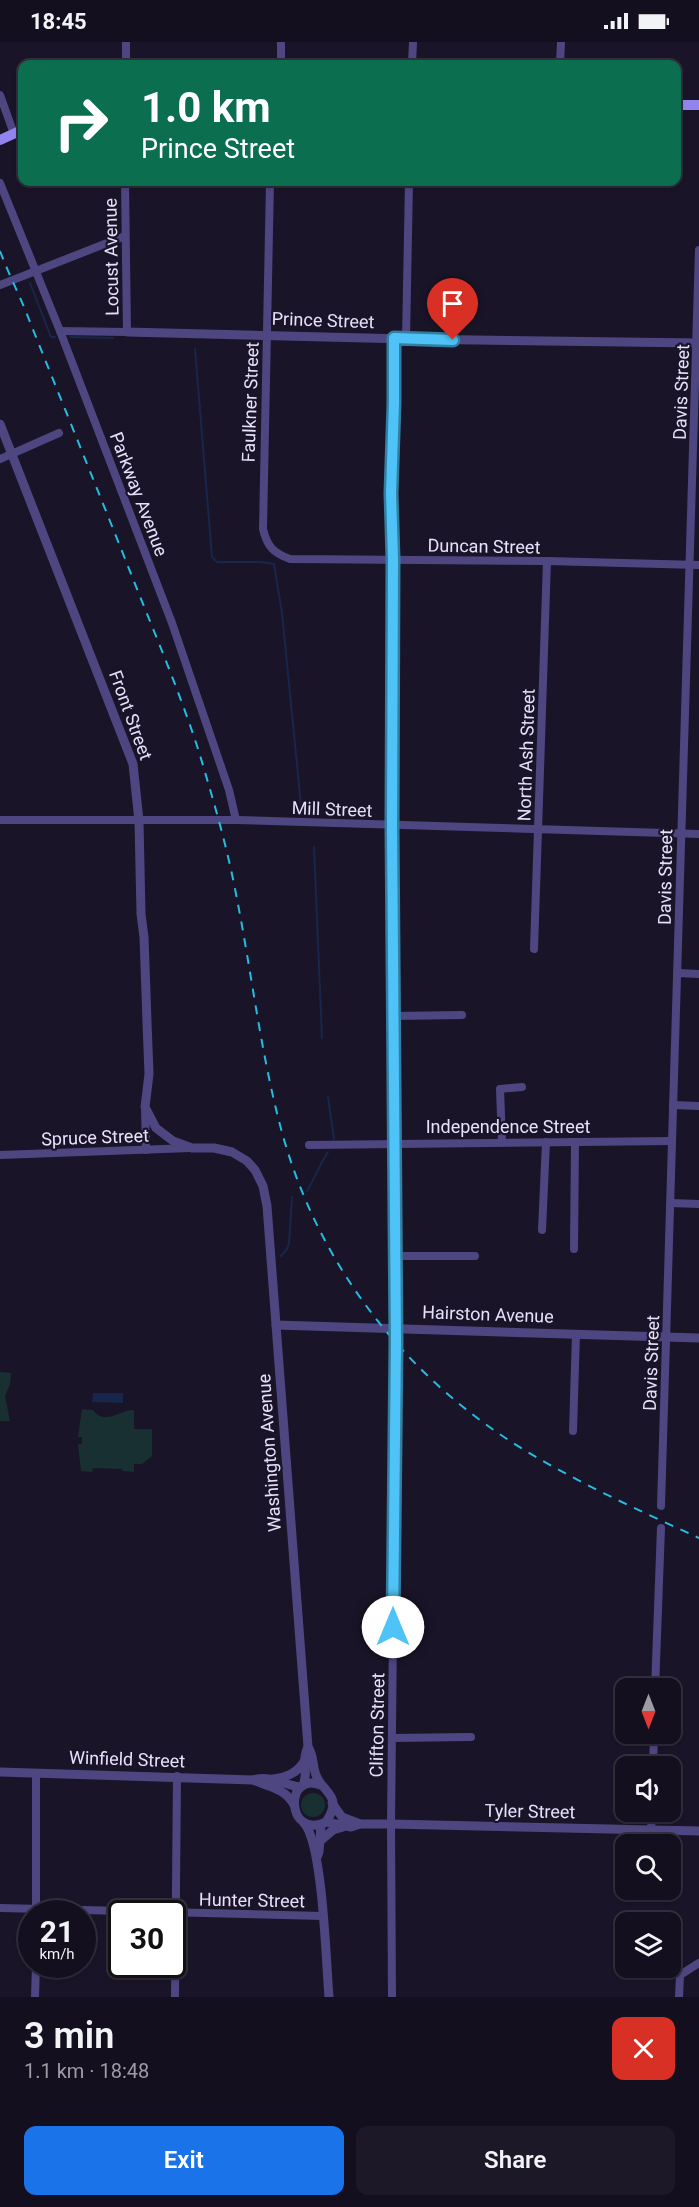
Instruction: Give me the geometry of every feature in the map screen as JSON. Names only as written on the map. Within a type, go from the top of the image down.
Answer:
[{"type":"main road","points":[[681,105],[699,105]]},
{"type":"main road","points":[[0,140],[18,132]]},
{"type":"street","points":[[126,42],[126,60]]},
{"type":"street","points":[[281,42],[281,60]]},
{"type":"street","points":[[412,60],[413,42]]},
{"type":"street","points":[[560,60],[561,42]]},
{"type":"street","points":[[0,94],[18,132]]},
{"type":"street","name":"Parkway Avenue","points":[[0,183],[60,331],[173,627],[229,790],[236,820]]},
{"type":"street","name":"Locust Avenue","points":[[125,186],[127,332]]},
{"type":"street","name":"Faulkner Street","points":[[270,186],[263,529],[271,550]]},
{"type":"street","points":[[406,339],[409,186]]},
{"type":"street","points":[[0,285],[125,236]]},
{"type":"street","name":"Davis Street","points":[[661,1506],[689,565],[698,343],[699,250]]},
{"type":"street","points":[[60,331],[127,332]]},
{"type":"street","name":"Prince Street","points":[[127,332],[698,343]]},
{"type":"street","name":"Clifton Street","points":[[392,1997],[395,1256],[391,493],[394,338]]},
{"type":"street","name":"Front Street","points":[[0,424],[128,745],[133,764],[139,822],[149,1074],[145,1107],[146,1150]]},
{"type":"street","points":[[0,459],[59,433]]},
{"type":"street","name":"Duncan Street","points":[[271,550],[290,559],[699,565]]},
{"type":"street","name":"North Ash Street","points":[[534,949],[547,561]]},
{"type":"street","name":"Mill Street","points":[[0,820],[139,822],[236,820],[699,834]]},
{"type":"street","points":[[678,973],[699,974]]},
{"type":"street","points":[[394,1016],[462,1015]]},
{"type":"street","points":[[502,1142],[500,1089],[522,1087]]},
{"type":"street","points":[[673,1105],[699,1106]]},
{"type":"street","points":[[145,1107],[153,1124],[163,1135],[192,1148]]},
{"type":"street","name":"Independence Street","points":[[309,1145],[672,1141]]},
{"type":"street","points":[[542,1230],[546,1142]]},
{"type":"street","points":[[574,1249],[575,1142]]},
{"type":"street","name":"Spruce Street","points":[[0,1155],[192,1148]]},
{"type":"street","name":"Washington Avenue","points":[[192,1148],[214,1148],[232,1152],[247,1161],[255,1170],[263,1186],[267,1206],[308,1747],[312,1755],[316,1777],[323,1786]]},
{"type":"street","points":[[671,1203],[699,1204]]},
{"type":"street","points":[[395,1256],[475,1256]]},
{"type":"street","name":"Hairston Avenue","points":[[276,1325],[699,1338]]},
{"type":"street","points":[[573,1431],[576,1334]]},
{"type":"street","points":[[656,1678],[661,1528]]},
{"type":"street","points":[[392,1738],[471,1737]]},
{"type":"street","name":"Washington Avenue","points":[[301,1786],[306,1773],[305,1760],[308,1747]]},
{"type":"street","points":[[273,1779],[298,1770],[305,1760]]},
{"type":"street","name":"Winfield Street","points":[[0,1772],[253,1780],[262,1778],[273,1779],[285,1785],[301,1786]]},
{"type":"street","points":[[36,1773],[36,1900]]},
{"type":"street","points":[[177,1776],[178,1900]]},
{"type":"street","name":"Winfield Street","points":[[253,1780],[281,1790],[294,1805]]},
{"type":"street","points":[[317,1857],[319,1837],[323,1824],[331,1812],[332,1803],[331,1796],[323,1786],[311,1783],[301,1786],[294,1805],[296,1814],[311,1833],[317,1857],[329,1997]]},
{"type":"street","points":[[332,1803],[342,1817],[360,1824]]},
{"type":"street","points":[[302,1822],[308,1825],[323,1824]]},
{"type":"street","points":[[651,1822],[651,1830]]},
{"type":"street","name":"Tyler Street","points":[[323,1824],[343,1827],[360,1824],[391,1824],[699,1831]]},
{"type":"street","points":[[320,1842],[333,1830],[343,1827]]},
{"type":"street","name":"Hunter Street","points":[[0,1908],[18,1910]]},
{"type":"street","name":"Hunter Street","points":[[186,1914],[323,1916]]},
{"type":"street","points":[[679,1997],[680,1975],[699,1963]]},
{"type":"street","points":[[35,1997],[36,1978]]},
{"type":"street","points":[[176,1978],[176,1997]]},
{"type":"green space","points":[[0,1372],[11,1373],[10,1384],[5,1396],[10,1421],[0,1421]]},
{"type":"green space","points":[[82,1409],[93,1410],[102,1417],[134,1410],[134,1429],[152,1429],[152,1456],[142,1464],[134,1464],[134,1472],[122,1469],[93,1468],[92,1472],[81,1471],[78,1444],[82,1444],[82,1437],[78,1437]]},
{"type":"green space","points":[[313,1793],[322,1796],[325,1805],[322,1814],[313,1817],[304,1814],[301,1805],[304,1796]]},
{"type":"water","points":[[93,1393],[123,1393],[123,1403],[92,1402]]},
{"type":"waterway","points":[[30,283],[51,337],[55,337]]},
{"type":"waterway","points":[[70,337],[113,338]]},
{"type":"waterway","points":[[195,349],[212,557],[217,562],[274,564],[282,613],[302,815]]},
{"type":"waterway","points":[[314,847],[322,1038]]},
{"type":"waterway","points":[[328,1097],[334,1139]]},
{"type":"waterway","points":[[307,1191],[328,1152]]},
{"type":"waterway","points":[[281,1256],[289,1243],[292,1197]]},
{"type":"railway","points":[[0,251],[163,653],[199,752],[232,876],[275,1106],[298,1182],[318,1226],[341,1268],[368,1308],[398,1345],[431,1379],[468,1411],[529,1453],[601,1492],[699,1538]]},
{"type":"route","points":[[393,1627],[396,1343],[391,493],[394,338],[453,340]]}]
